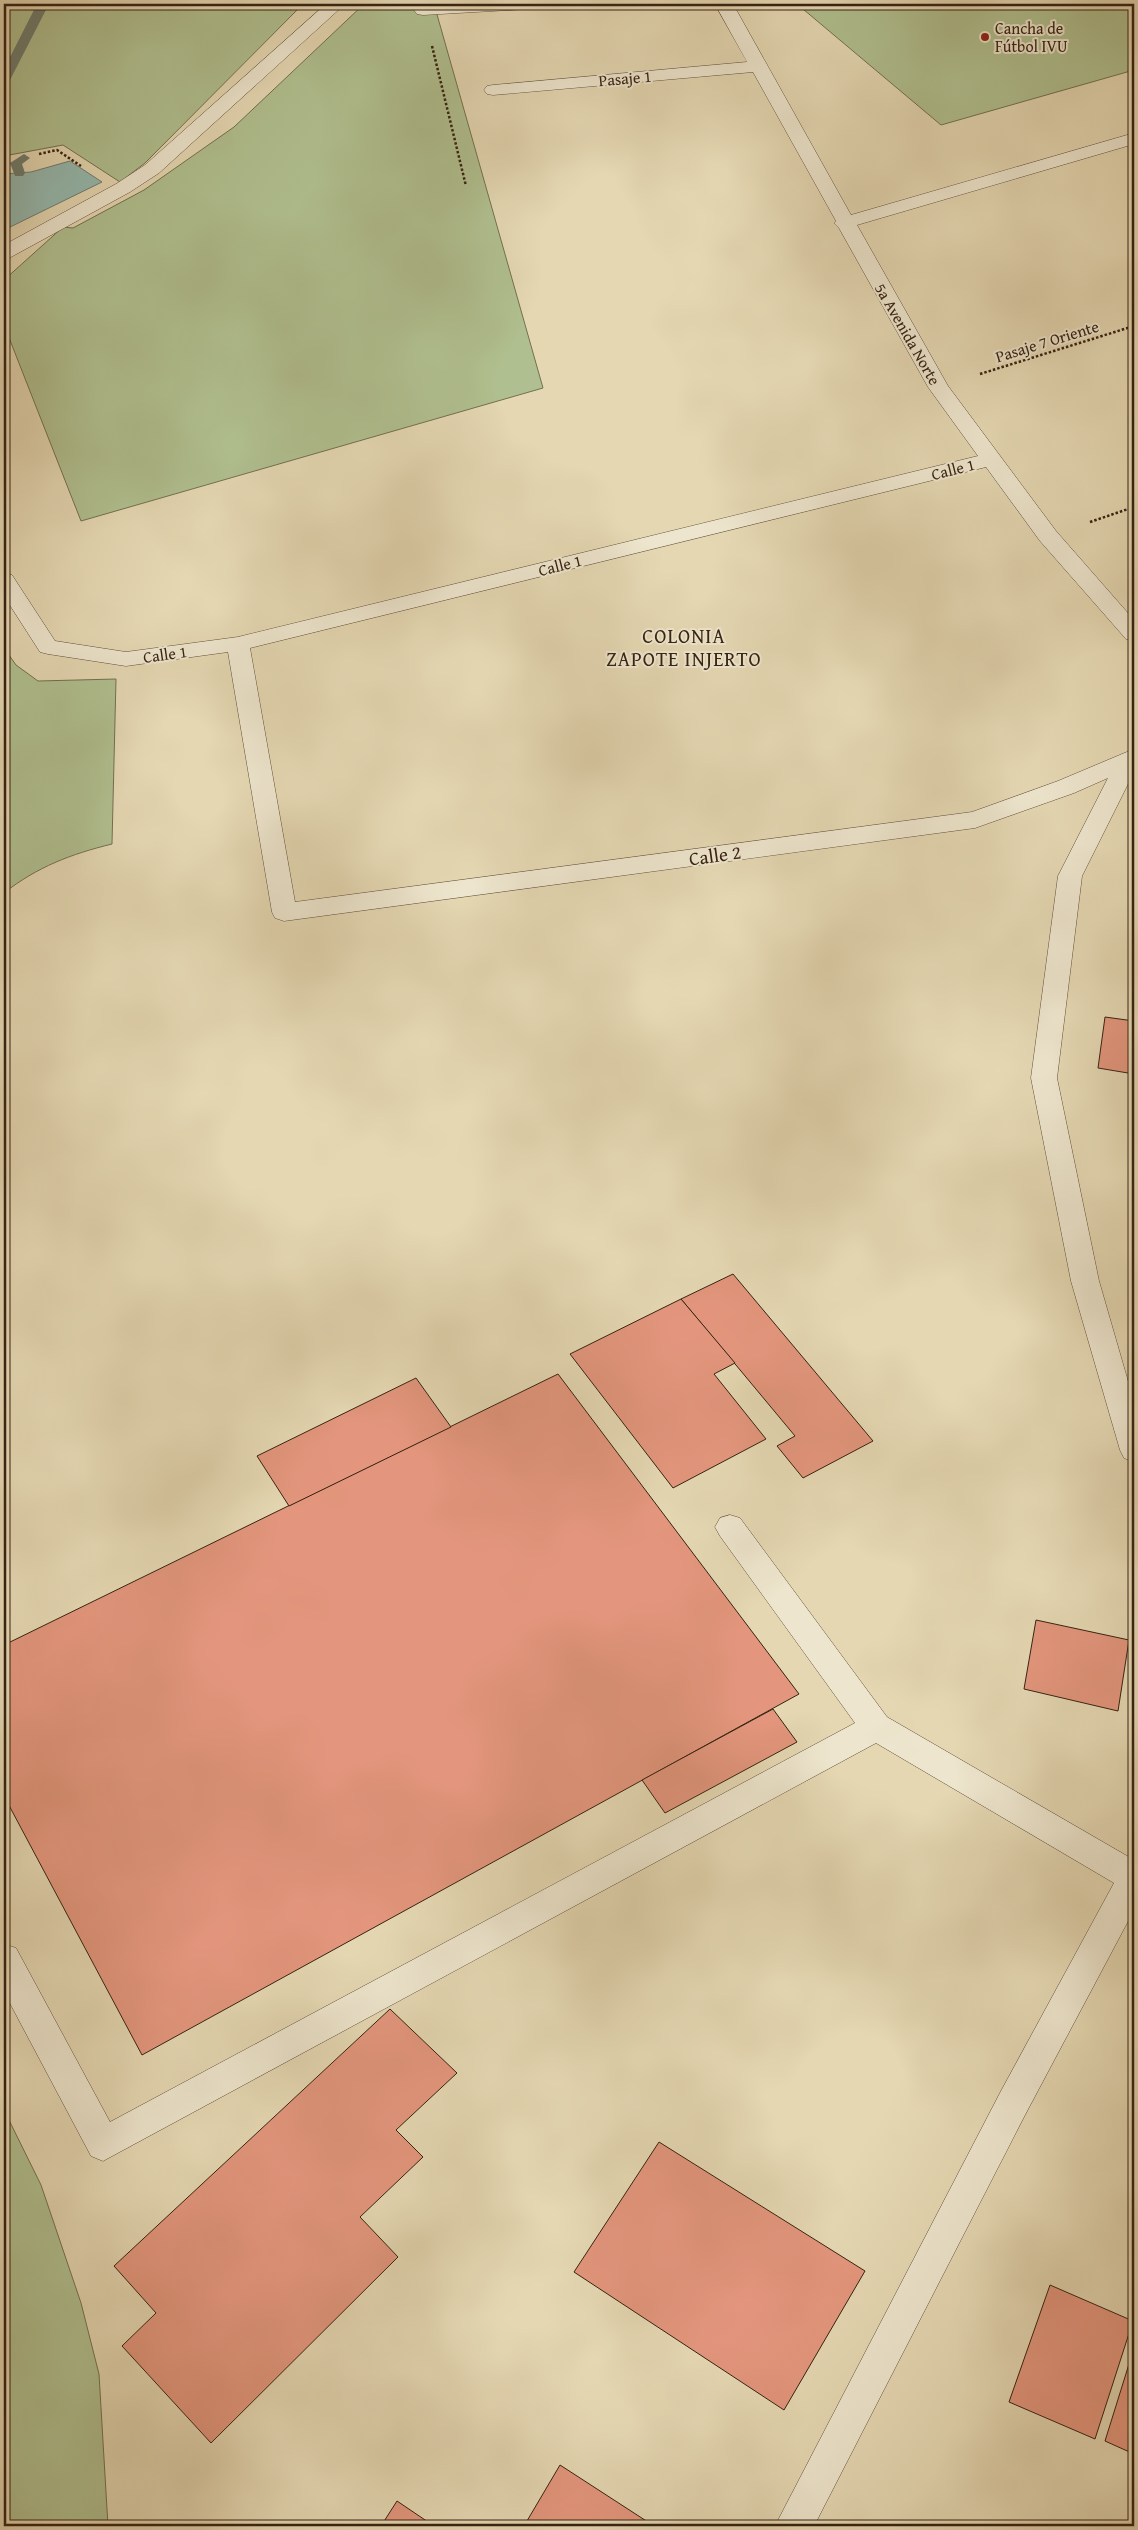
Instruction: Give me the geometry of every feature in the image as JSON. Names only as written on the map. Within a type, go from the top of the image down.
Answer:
[{"type":"street","points":[[4,253],[123,188],[152,169],[336,4]]},
{"type":"street","points":[[423,10],[527,4]]},
{"type":"street","name":"5a Avenida Norte","points":[[724,4],[844,223],[938,387],[1048,536],[1134,634]]},
{"type":"street","name":"Pasaje 1","points":[[493,90],[758,66]]},
{"type":"street","points":[[844,223],[1134,138]]},
{"type":"street","name":"Calle 1","points":[[4,580],[48,647],[126,659],[238,644],[991,459]]},
{"type":"street","name":"Calle 2","points":[[238,644],[284,912],[975,820],[1066,787],[1132,758]]},
{"type":"street","points":[[1132,758],[1070,876],[1044,1078],[1085,1281],[1134,1450]]},
{"type":"street","points":[[730,1527],[876,1727],[1134,1878],[1013,2103],[794,2526]]},
{"type":"street","points":[[4,1959],[103,2144],[876,1727]]},
{"type":"path","points":[[423,10],[466,186]]},
{"type":"path","points":[[39,154],[56,150],[74,162]]},
{"type":"path","name":"Pasaje 7 Oriente","points":[[976,375],[1134,326]]},
{"type":"path","points":[[1084,524],[1134,507]]},
{"type":"green space","points":[[10,4],[303,4],[145,163],[120,182],[63,145],[4,156],[6,99],[4,96],[4,14]]},
{"type":"green space","points":[[364,4],[434,4],[543,388],[81,521],[4,325],[4,280],[63,227],[73,228],[144,190],[234,127]]},
{"type":"green space","name":"Cancha de Fútbol IVU","points":[[797,4],[1134,4],[1134,70],[941,125]]},
{"type":"green space","points":[[4,648],[16,665],[38,681],[116,679],[112,844],[55,862],[29,876],[4,893]]},
{"type":"green space","points":[[4,2110],[41,2185],[81,2303],[99,2374],[108,2526],[4,2526]]},
{"type":"water","points":[[70,161],[102,182],[4,230],[4,174],[31,172]]},
{"type":"building","points":[[1105,1017],[1134,1021],[1134,1074],[1098,1068]]},
{"type":"building","points":[[733,1274],[873,1441],[803,1478],[777,1446],[795,1436],[681,1299]]},
{"type":"building","points":[[681,1299],[735,1363],[714,1374],[766,1439],[673,1488],[570,1354]]},
{"type":"building","points":[[558,1374],[799,1694],[142,2055],[4,1796],[4,1645]]},
{"type":"building","points":[[416,1378],[451,1427],[289,1506],[257,1456]]},
{"type":"building","points":[[1036,1620],[1129,1640],[1118,1711],[1024,1689]]},
{"type":"building","points":[[773,1709],[797,1742],[665,1813],[642,1780]]},
{"type":"building","points":[[390,2009],[457,2073],[396,2130],[423,2157],[360,2217],[398,2257],[211,2443],[122,2346],[156,2313],[114,2266]]},
{"type":"building","points":[[659,2142],[865,2271],[784,2410],[574,2272]]},
{"type":"building","points":[[1050,2285],[1133,2321],[1095,2439],[1009,2402]]},
{"type":"building","points":[[1134,2348],[1134,2454],[1105,2441]]},
{"type":"building","points":[[560,2465],[651,2524],[650,2526],[524,2526]]},
{"type":"building","points":[[397,2501],[434,2526],[381,2526]]},
{"type":"waterway","points":[[4,80],[43,4]]},
{"type":"waterway","points":[[19,173],[16,163],[24,158]]},
{"type":"place","name":"Cancha de Fútbol IVU","points":[[985,37]]},
{"type":"district","name":"COLONIA ZAPOTE INJERTO","points":[[684,646]]}]
